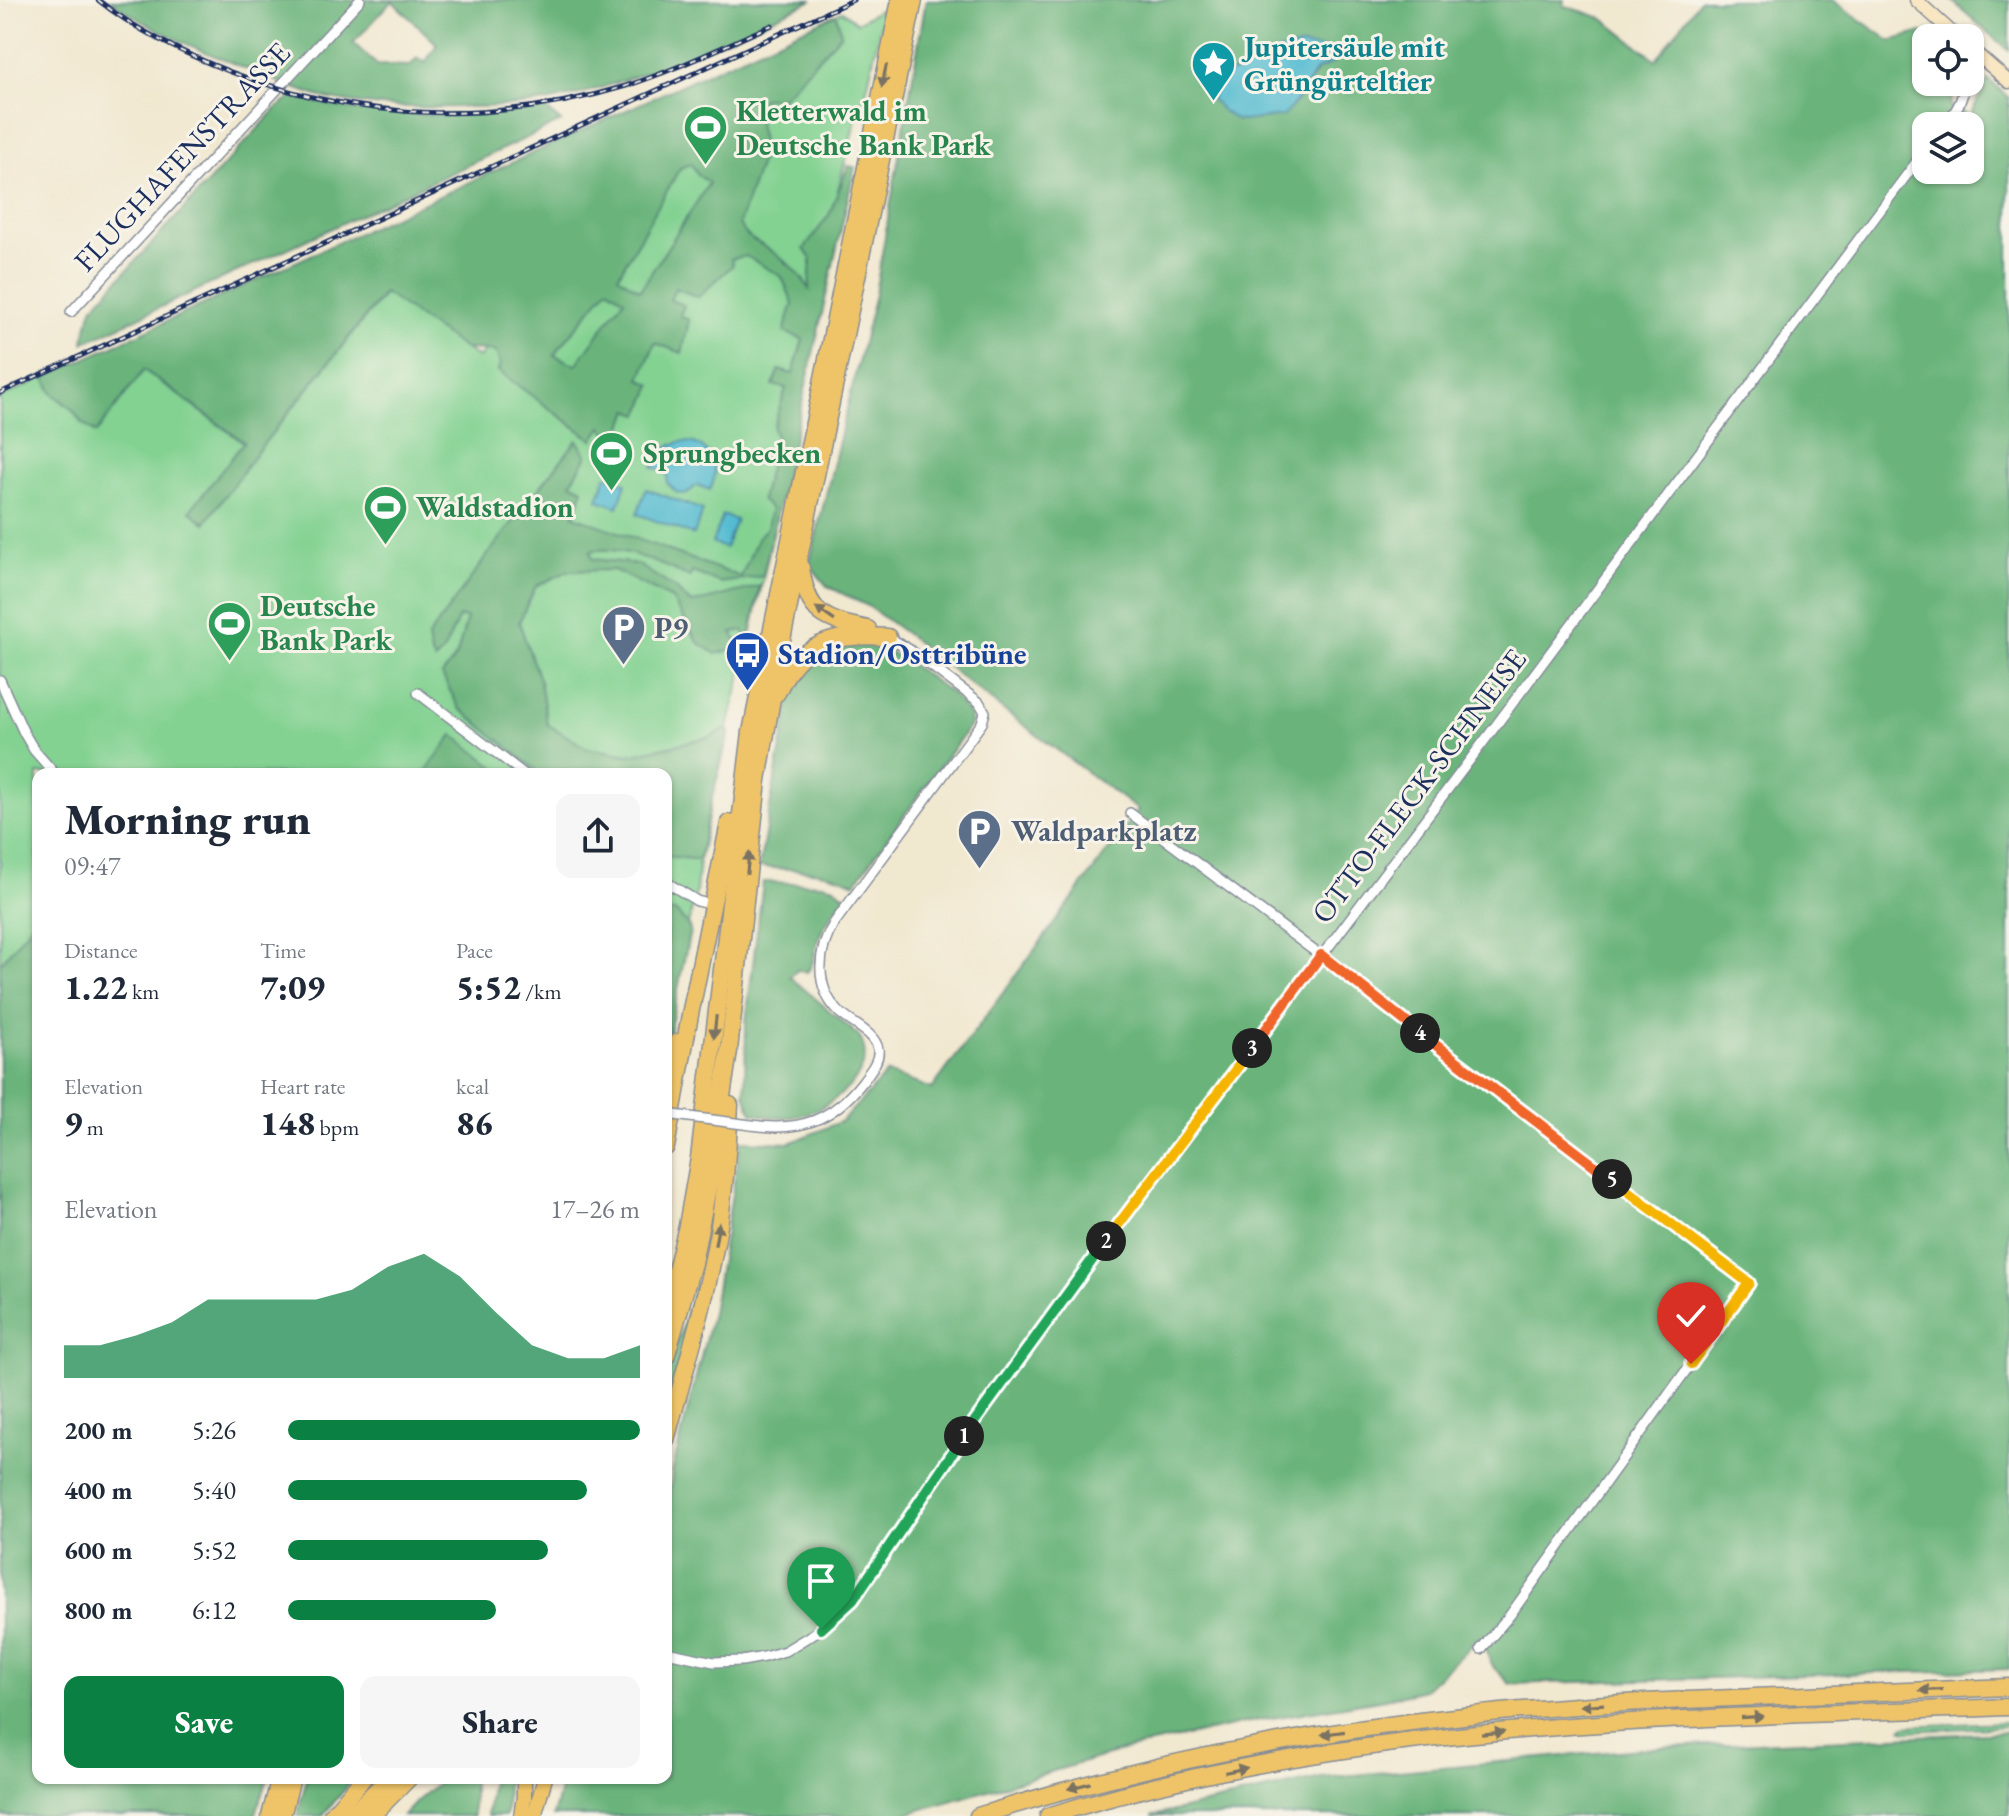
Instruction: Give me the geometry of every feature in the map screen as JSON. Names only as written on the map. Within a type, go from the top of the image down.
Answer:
[{"type":"highway","points":[[672,1114],[728,828],[751,732],[900,0]]},
{"type":"highway","points":[[672,1337],[700,1229],[729,1051],[752,829],[770,709],[914,0]]},
{"type":"highway","points":[[799,555],[805,590],[818,610],[836,622],[870,629],[888,637]]},
{"type":"highway","points":[[770,709],[794,664],[822,643],[845,636],[888,637]]},
{"type":"highway","points":[[672,1286],[699,1158],[751,732]]},
{"type":"highway","points":[[672,1056],[690,1015]]},
{"type":"highway","points":[[672,1418],[719,1228],[730,1099],[729,1051]]},
{"type":"highway","points":[[978,1816],[1072,1788],[1227,1751],[1393,1724],[1591,1705],[2009,1687]]},
{"type":"highway","points":[[1048,1816],[1159,1786],[1262,1765],[1468,1735],[1633,1723],[2009,1707]]},
{"type":"highway","points":[[270,1816],[278,1784]]},
{"type":"highway","points":[[282,1816],[290,1784]]},
{"type":"highway","points":[[331,1816],[358,1784]]},
{"type":"highway","points":[[350,1816],[383,1784]]},
{"type":"highway","points":[[371,1816],[404,1784]]},
{"type":"highway","points":[[381,1816],[405,1784]]},
{"type":"main road","points":[[1916,0],[1943,24]]},
{"type":"main road","points":[[1984,60],[2009,82]]},
{"type":"main road","points":[[521,1816],[524,1784]]},
{"type":"main road","points":[[534,1816],[543,1784]]},
{"type":"street","name":"FLUGHAFENSTRASSE","points":[[71,312],[360,0]]},
{"type":"street","name":"OTTO-FLECK-SCHNEISE","points":[[672,1653],[714,1662],[742,1661],[785,1651],[821,1629],[853,1600],[984,1407],[1092,1260],[1912,168]]},
{"type":"street","points":[[672,1115],[779,1128],[795,1127],[826,1116],[842,1105],[874,1065],[879,1052],[875,1041],[839,1012],[830,1000],[821,977],[823,945],[835,922],[976,733],[985,712],[971,695],[888,637]]},
{"type":"street","points":[[0,680],[24,733],[50,768]]},
{"type":"street","points":[[418,693],[516,768]]},
{"type":"street","points":[[1130,813],[1321,955],[1749,1283],[1510,1615],[1481,1649]]},
{"type":"street","points":[[672,886],[697,901],[713,905]]},
{"type":"green space","points":[[110,0],[813,0],[689,56],[625,80],[549,101],[480,107],[382,106],[321,97],[203,51]],"holes":[[[392,1],[437,44],[425,63],[417,58],[410,66],[377,65],[353,43]]]},
{"type":"green space","points":[[926,0],[1564,0],[1563,5],[1602,18],[1656,60],[1700,0],[1832,0],[1890,41],[1912,35],[1912,96],[1952,96],[1950,106],[1962,112],[1912,112],[1912,184],[1984,184],[1984,112],[1972,112],[1980,96],[1984,96],[1988,79],[2009,98],[2009,1669],[1510,1684],[1494,1668],[1479,1638],[1424,1690],[1254,1721],[1129,1749],[899,1816],[553,1816],[563,1784],[672,1784],[672,1473],[712,1313],[741,1141],[790,1143],[842,1121],[887,1073],[932,1089],[1138,810],[868,606],[827,586],[809,564],[875,294]],"holes":[[[1301,46],[1336,51],[1335,62],[1317,70],[1296,102],[1220,77],[1272,53]]]},
{"type":"green space","points":[[1951,0],[2009,0],[2009,51],[1984,29],[1984,24],[1978,24]]},
{"type":"green space","name":"Waldstadion","points":[[879,10],[883,13],[863,107],[857,114],[835,202],[835,244],[750,640],[712,797],[672,1018],[672,768],[32,768],[32,924],[0,964],[0,398],[45,377],[52,393],[72,409],[81,422],[144,370],[244,443],[190,511],[205,523],[257,452],[385,293],[479,358],[627,156],[756,112],[762,98],[841,34],[836,14],[842,11],[857,23]]},
{"type":"green space","points":[[836,14],[841,34],[782,98],[762,98],[763,111],[756,113],[764,151],[739,224],[750,238],[789,264],[809,289],[811,258],[804,249],[829,215],[848,166],[855,167],[763,576],[721,583],[692,572],[690,577],[628,553],[590,551],[593,559],[637,564],[676,589],[689,602],[760,586],[750,640],[743,631],[732,633],[739,644],[716,654],[698,642],[672,599],[614,570],[568,571],[536,586],[519,622],[540,682],[547,724],[587,748],[629,755],[710,737],[728,728],[699,860],[672,857],[672,768],[534,768],[459,708],[442,675],[457,655],[467,618],[459,617],[444,650],[435,661],[428,637],[577,440],[587,456],[571,483],[583,489],[574,516],[741,577],[758,537],[767,528],[771,509],[761,500],[776,438],[773,428],[786,388],[773,385],[779,370],[793,374],[803,339],[784,332],[793,303],[782,277],[746,256],[731,259],[733,265],[698,297],[675,288],[670,300],[684,305],[680,316],[689,320],[682,353],[655,343],[640,379],[652,385],[640,414],[629,410],[617,442],[602,427],[593,440],[498,371],[500,364],[496,352],[465,349],[384,293],[257,452],[205,523],[190,511],[244,442],[144,370],[96,433],[52,393],[45,377]],"holes":[[[691,164],[698,175],[709,183],[640,290],[618,276],[680,168]],[[608,288],[624,299],[576,365],[554,355]]]},
{"type":"green space","points":[[293,97],[394,114],[546,109],[561,122],[83,343],[92,308],[278,107]]},
{"type":"green space","points":[[848,643],[874,644],[902,658],[951,693],[971,716],[971,724],[855,883],[820,872],[759,867],[792,687],[802,668],[814,657]]},
{"type":"green space","points":[[453,735],[496,768],[428,768]]},
{"type":"green space","points":[[763,882],[823,884],[835,887],[845,896],[822,930],[810,968],[807,972],[797,970],[790,977],[858,1035],[864,1048],[864,1061],[851,1085],[814,1111],[789,1117],[752,1113],[745,1094],[746,1022]]},
{"type":"green space","points":[[672,912],[676,912],[690,930],[672,1018]]},
{"type":"green space","points":[[32,924],[32,1784],[266,1784],[255,1816],[0,1816],[0,964]]},
{"type":"green space","points":[[696,1282],[672,1391],[672,1359]]},
{"type":"green space","points":[[2009,1722],[2009,1726],[1902,1729],[1905,1726]]},
{"type":"green space","points":[[2009,1732],[2009,1816],[1152,1816],[1321,1778],[1663,1747]]},
{"type":"green space","points":[[305,1784],[350,1784],[322,1816],[297,1816]]},
{"type":"green space","points":[[437,1784],[473,1784],[473,1816],[403,1816]]},
{"type":"green space","points":[[491,1784],[507,1784],[506,1816],[487,1816]]},
{"type":"water","points":[[1301,46],[1336,50],[1335,62],[1316,70],[1296,102],[1283,116],[1236,120],[1211,99],[1220,77],[1272,53]]},
{"type":"water","points":[[679,442],[698,444],[712,458],[714,474],[710,490],[697,485],[687,494],[677,493],[667,483],[668,473],[653,467],[661,452]]},
{"type":"water","name":"Sprungbecken","points":[[606,476],[626,483],[618,507],[598,500]]},
{"type":"water","points":[[646,489],[703,510],[694,535],[637,514]]},
{"type":"water","points":[[723,515],[736,520],[725,548],[712,543]]},
{"type":"railway","points":[[98,0],[162,41],[231,72],[329,100],[378,109],[427,112],[527,108],[576,99],[663,73],[772,25]]},
{"type":"railway","points":[[0,393],[853,0]]},
{"type":"place","name":"Jupitersäule mit Grüngürteltier","points":[[1213,103]]},
{"type":"place","name":"Kletterwald im Deutsche Bank Park","points":[[705,167]]},
{"type":"place","name":"Sprungbecken","points":[[612,492]]},
{"type":"place","name":"Waldstadion","points":[[385,546]]},
{"type":"place","name":"Deutsche Bank Park","points":[[229,662]]},
{"type":"place","name":"P9","points":[[623,667]]},
{"type":"place","name":"Stadion/Osttribüne","points":[[747,693]]},
{"type":"place","name":"Waldparkplatz","points":[[980,870]]},
{"type":"route","points":[[821,1629],[853,1600],[984,1407],[1321,955],[1749,1283],[1691,1364]]}]
